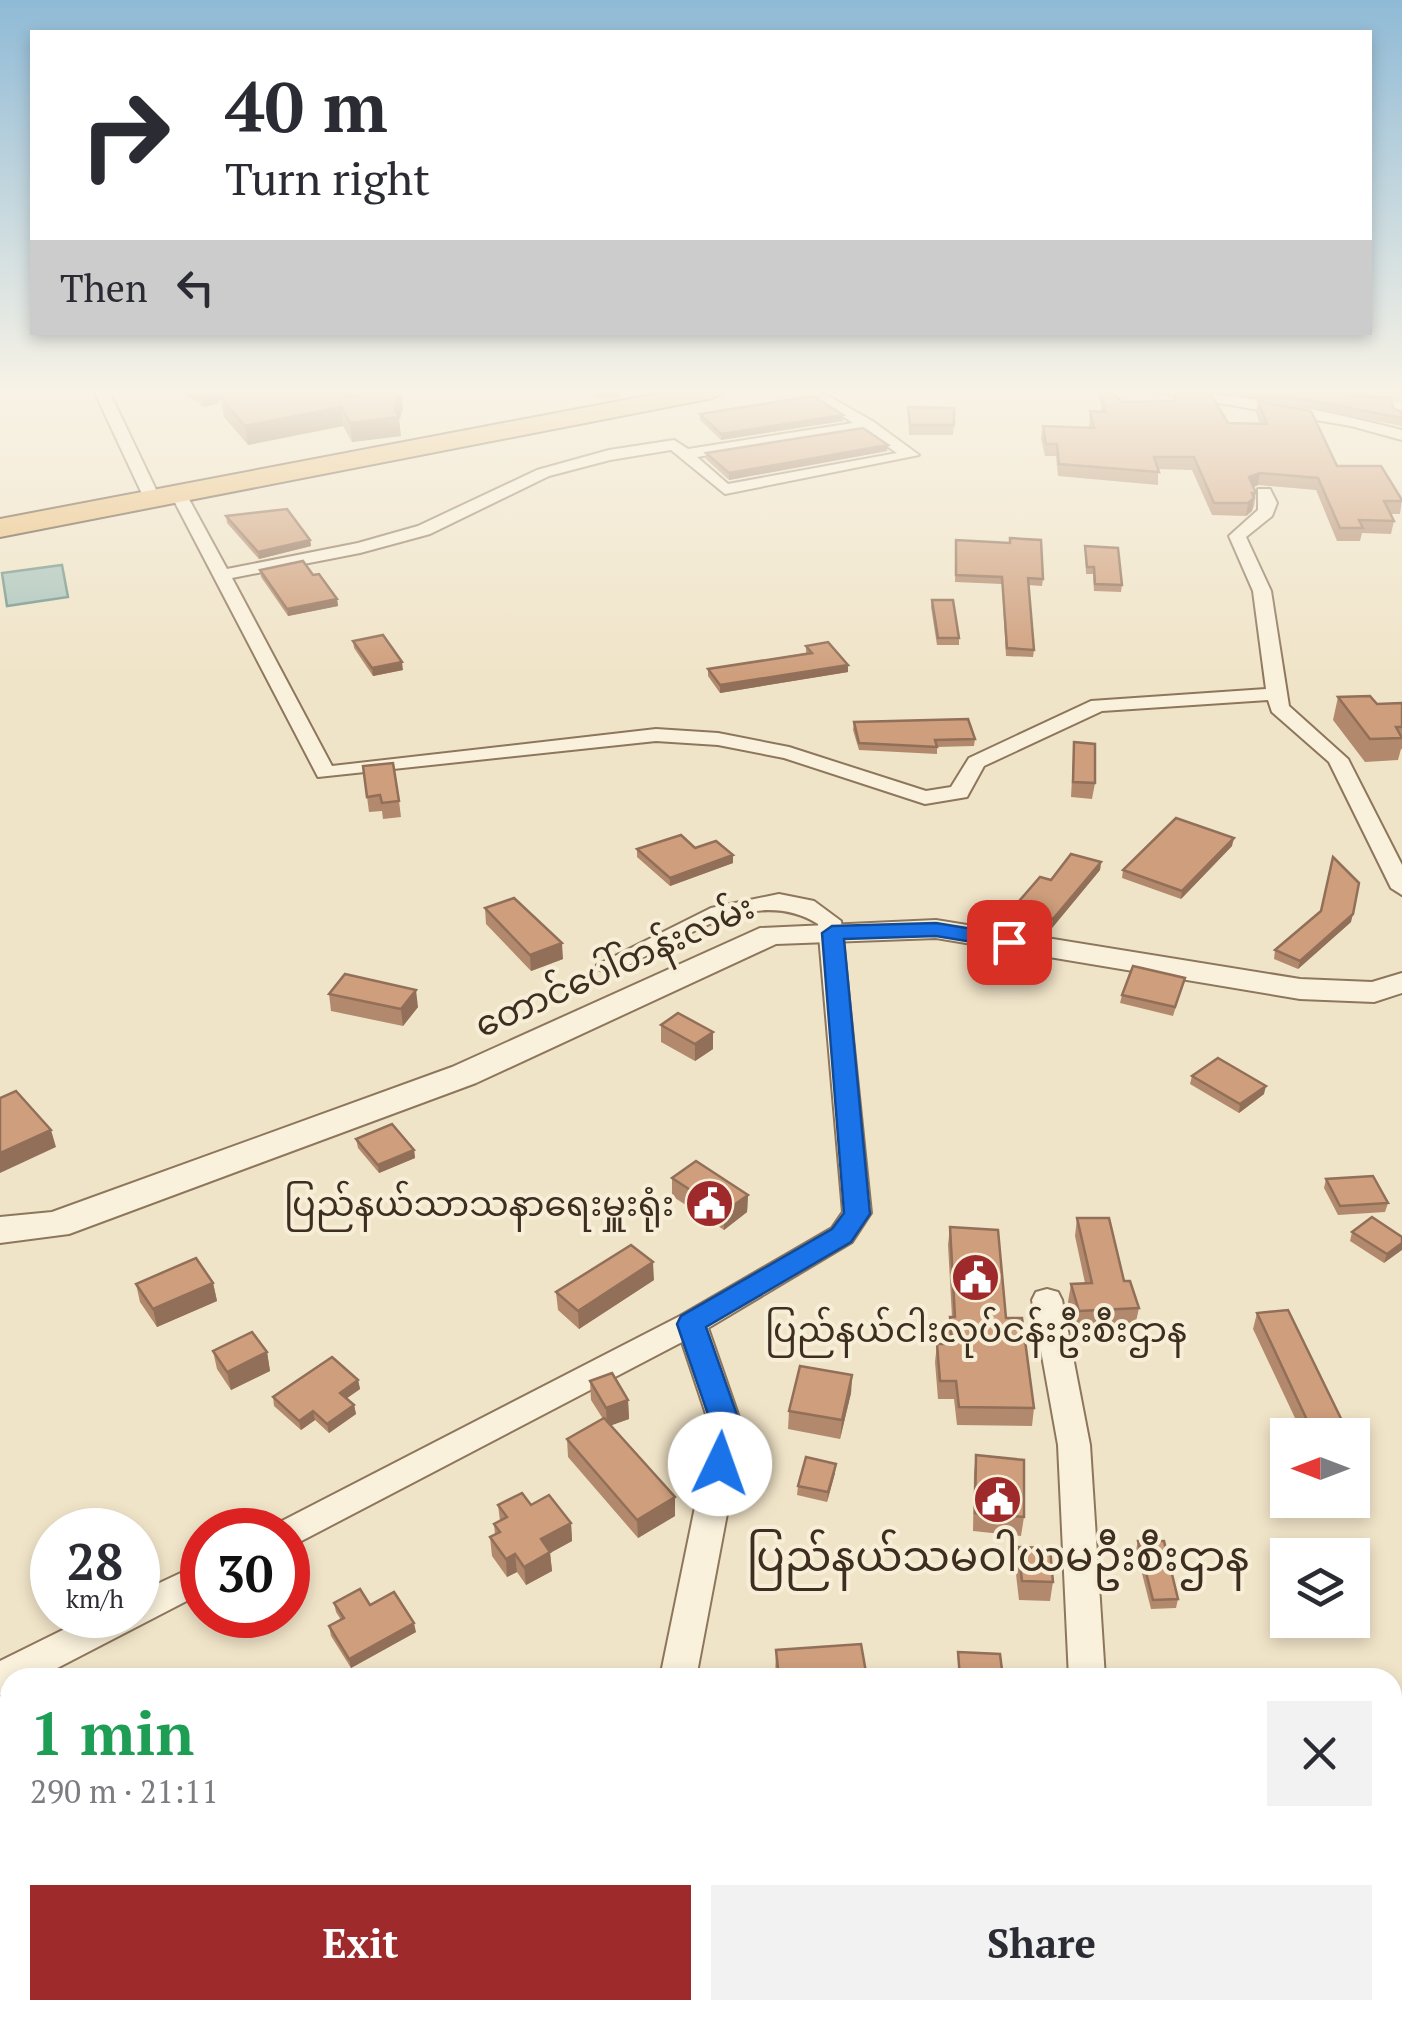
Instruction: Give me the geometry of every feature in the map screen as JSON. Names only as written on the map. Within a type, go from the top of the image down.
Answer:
[{"type":"highway","points":[[0,528],[222,485]]},
{"type":"street","points":[[158,485],[222,575],[325,773],[656,735],[718,739],[789,753],[925,798],[959,792],[976,762],[1098,705],[1277,694]]},
{"type":"street","points":[[222,575],[360,548],[424,530],[518,485]]},
{"type":"street","points":[[1264,492],[1269,502],[1266,512],[1237,536],[1262,591],[1279,708],[1338,759],[1402,888]]},
{"type":"street","points":[[310,1523],[691,1324],[842,1235],[857,1214],[830,920],[814,906],[774,899],[737,906],[609,965]]},
{"type":"street","name":"တောင်ပေါ်တန်းလမ်း","points":[[0,1230],[56,1225],[464,1075],[771,934],[936,930],[1300,989],[1374,992],[1402,983]]},
{"type":"street","points":[[1047,1300],[1074,1445],[1087,1668]]},
{"type":"street","points":[[680,1668],[727,1429],[691,1324]]},
{"type":"street","points":[[22,1668],[81,1638]]},
{"type":"water","points":[[62,565],[68,597],[7,606],[2,573]]},
{"type":"building","points":[[1206,485],[1253,485],[1256,493],[1252,493],[1254,498],[1248,503],[1214,503]]},
{"type":"building","points":[[1321,485],[1393,485],[1402,500],[1384,501],[1394,521],[1359,520],[1363,528],[1340,528]]},
{"type":"building","points":[[287,509],[310,540],[258,552],[226,516]]},
{"type":"building","points":[[1010,538],[1041,540],[1043,579],[1028,578],[1034,650],[1007,648],[1002,577],[956,575],[956,540],[1010,543]]},
{"type":"building","points":[[1085,546],[1118,548],[1122,585],[1095,584],[1094,567],[1087,567]]},
{"type":"building","points":[[303,561],[313,575],[319,574],[337,599],[287,609],[260,570]]},
{"type":"building","points":[[932,600],[953,600],[959,638],[938,638]]},
{"type":"building","points":[[383,635],[402,662],[372,668],[353,641]]},
{"type":"building","points":[[828,642],[848,665],[720,685],[708,669],[812,653],[806,646]]},
{"type":"building","points":[[1370,696],[1377,704],[1402,703],[1402,727],[1396,727],[1402,738],[1370,739],[1338,697]]},
{"type":"building","points":[[968,719],[975,739],[935,740],[937,747],[859,743],[854,722]]},
{"type":"building","points":[[1074,742],[1095,744],[1095,783],[1073,782]]},
{"type":"building","points":[[393,763],[399,801],[382,803],[380,795],[367,797],[363,766]]},
{"type":"building","points":[[1176,818],[1234,838],[1182,891],[1123,870]]},
{"type":"building","points":[[681,835],[695,848],[716,841],[733,855],[670,878],[637,849]]},
{"type":"building","points":[[1071,854],[1101,862],[1053,919],[1014,907],[1040,877],[1051,880]]},
{"type":"building","points":[[1333,857],[1359,883],[1353,914],[1300,961],[1275,950],[1321,911]]},
{"type":"building","points":[[514,898],[562,943],[530,955],[485,908]]},
{"type":"building","points":[[1133,966],[1185,978],[1175,1007],[1122,995]]},
{"type":"building","points":[[345,974],[416,990],[401,1009],[329,994]]},
{"type":"building","points":[[678,1013],[713,1032],[695,1044],[661,1025]]},
{"type":"building","points":[[1218,1058],[1266,1086],[1240,1104],[1192,1076]]},
{"type":"building","points":[[16,1091],[51,1130],[0,1153],[0,1098]]},
{"type":"building","points":[[392,1124],[414,1150],[378,1165],[356,1139]]},
{"type":"building","points":[[696,1161],[748,1195],[724,1212],[672,1178]]},
{"type":"building","points":[[1373,1176],[1388,1203],[1340,1206],[1326,1179]]},
{"type":"building","points":[[1372,1217],[1402,1237],[1402,1243],[1387,1254],[1352,1232]]},
{"type":"building","points":[[1077,1218],[1109,1218],[1124,1281],[1130,1281],[1139,1308],[1079,1311],[1071,1284],[1092,1283]]},
{"type":"building","points":[[950,1227],[998,1230],[1006,1318],[1022,1318],[1034,1408],[959,1407],[956,1381],[940,1381],[937,1344],[952,1344],[950,1317],[955,1317]]},
{"type":"building","points":[[631,1245],[653,1262],[578,1311],[556,1292]]},
{"type":"building","points":[[196,1258],[213,1283],[153,1309],[136,1284]]},
{"type":"building","points":[[1288,1310],[1341,1418],[1306,1418],[1257,1313]]},
{"type":"building","points":[[252,1332],[267,1352],[227,1372],[213,1351]]},
{"type":"building","points":[[332,1357],[358,1380],[340,1393],[354,1405],[327,1424],[313,1411],[299,1421],[273,1397]]},
{"type":"building","points":[[800,1366],[852,1375],[842,1420],[789,1411]]},
{"type":"building","points":[[612,1373],[628,1400],[606,1408],[590,1381]]},
{"type":"building","points":[[604,1418],[675,1497],[637,1520],[567,1439]]},
{"type":"building","points":[[976,1455],[1024,1460],[1024,1517],[975,1513]]},
{"type":"building","points":[[806,1457],[836,1464],[828,1492],[798,1486]]},
{"type":"building","points":[[522,1493],[531,1505],[549,1495],[571,1523],[541,1539],[550,1552],[524,1567],[515,1554],[506,1559],[490,1537],[500,1532],[494,1524],[507,1517],[498,1505]]},
{"type":"building","points":[[1138,1541],[1164,1541],[1178,1599],[1153,1600]]},
{"type":"building","points":[[1018,1547],[1050,1548],[1053,1582],[1022,1581]]},
{"type":"building","points":[[360,1589],[370,1605],[394,1592],[414,1623],[349,1659],[329,1626],[344,1618],[334,1603]]},
{"type":"building","points":[[861,1644],[865,1668],[778,1668],[776,1650]]},
{"type":"building","points":[[958,1652],[1000,1654],[1002,1668],[959,1668]]},
{"type":"place","name":"ပြည်နယ်သာသနာရေးမှူးရုံး","points":[[709,1203]]},
{"type":"place","name":"ပြည်နယ်ငါးလုပ်ငန်းဦးစီးဌာန","points":[[976,1277]]},
{"type":"place","name":"ပြည်နယ်သမဝါယမဦးစီးဌာန","points":[[998,1499]]},
{"type":"route","points":[[720,1464],[727,1429],[691,1324],[842,1235],[857,1214],[832,933],[936,930],[1009,942]]}]
